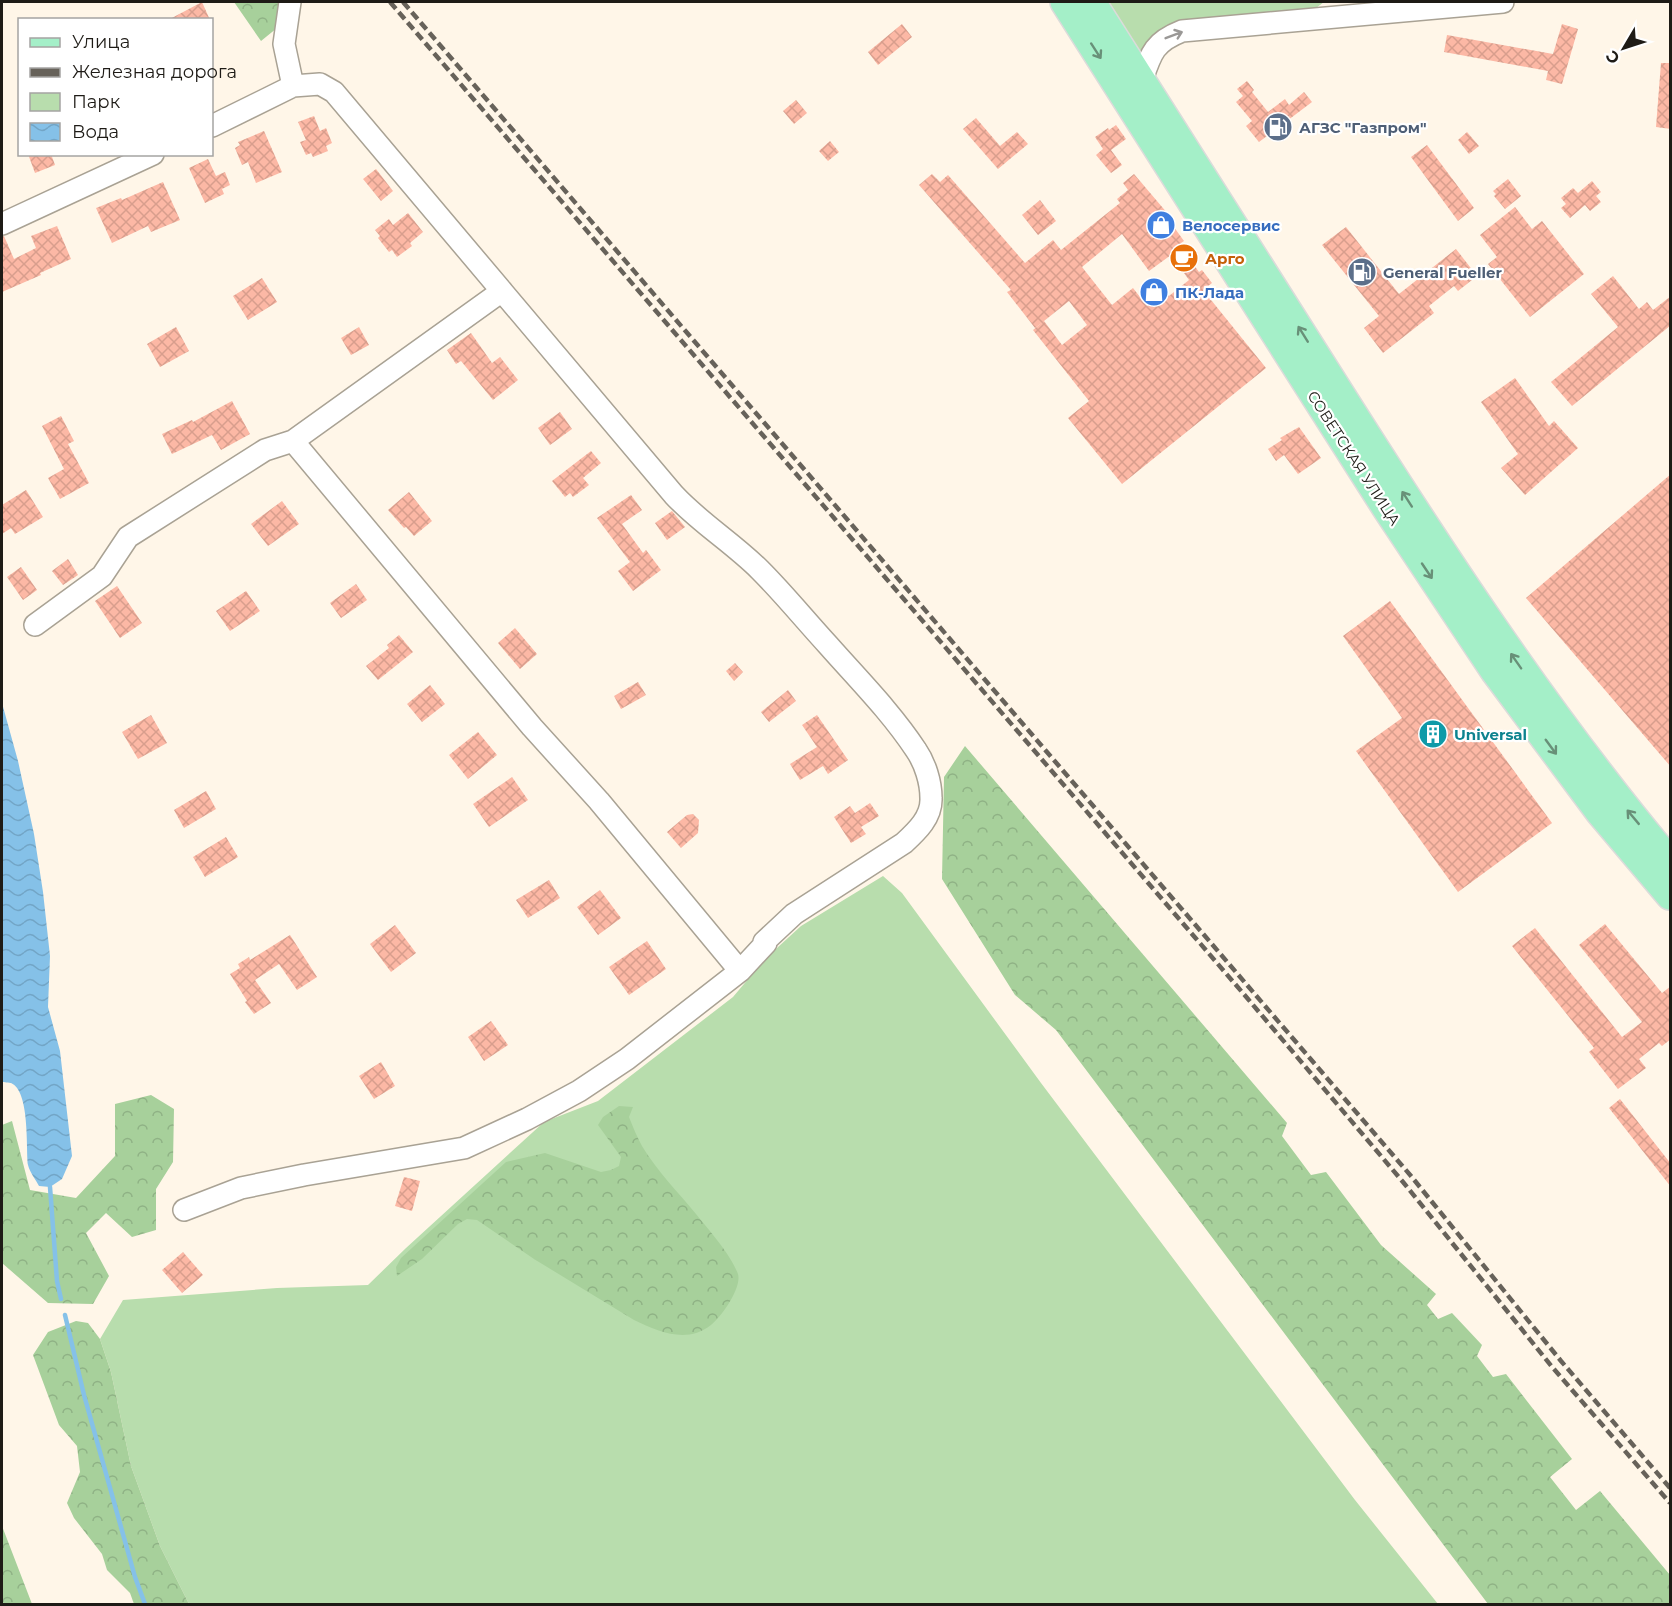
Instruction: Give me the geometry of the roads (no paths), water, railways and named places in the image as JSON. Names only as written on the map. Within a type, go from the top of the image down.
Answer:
[{"type":"main road","name":"СОВЕТСКАЯ УЛИЦА","points":[[1064,2],[1380,500],[1488,661],[1599,812],[1671,896]]},
{"type":"main road","name":"СОВЕТСКАЯ УЛИЦА","points":[[1092,2],[1399,486],[1515,659],[1615,796],[1671,861]]},
{"type":"street","points":[[290,2],[284,44],[293,86]]},
{"type":"street","points":[[1142,80],[1151,52],[1164,38],[1182,31],[1503,2]]},
{"type":"street","points":[[184,1210],[241,1188],[464,1148],[527,1119],[579,1091],[627,1059],[740,971],[794,914],[904,843],[920,829],[932,800],[928,776],[917,752],[873,695],[759,570],[724,538],[694,516],[674,495],[334,92],[320,84],[293,86],[213,126]]},
{"type":"street","points":[[2,224],[149,156]]},
{"type":"street","points":[[35,625],[102,576],[128,537],[265,450],[293,441],[502,291]]},
{"type":"street","points":[[293,441],[740,971]]},
{"type":"water","points":[[2,703],[34,834],[43,892],[50,956],[48,1007],[60,1051],[72,1156],[62,1179],[50,1187],[39,1186],[29,1168],[26,1120],[21,1097],[17,1088],[11,1083],[2,1082]]},
{"type":"waterway","points":[[50,1187],[57,1281],[61,1299]]},
{"type":"waterway","points":[[65,1315],[84,1395],[135,1577],[145,1604]]},
{"type":"railway","points":[[390,2],[1248,999],[1403,1182],[1553,1368],[1670,1503]]},
{"type":"railway","points":[[403,2],[1411,1176],[1561,1361],[1670,1488]]},
{"type":"place","name":"АГЗС \"Газпром\"","points":[[1278,127]]},
{"type":"place","name":"Велосервис","points":[[1161,225]]},
{"type":"place","name":"Арго","points":[[1184,258]]},
{"type":"place","name":"General Fueller","points":[[1362,272]]},
{"type":"place","name":"ПК-Лада","points":[[1154,292]]},
{"type":"place","name":"Universal","points":[[1433,734]]}]
